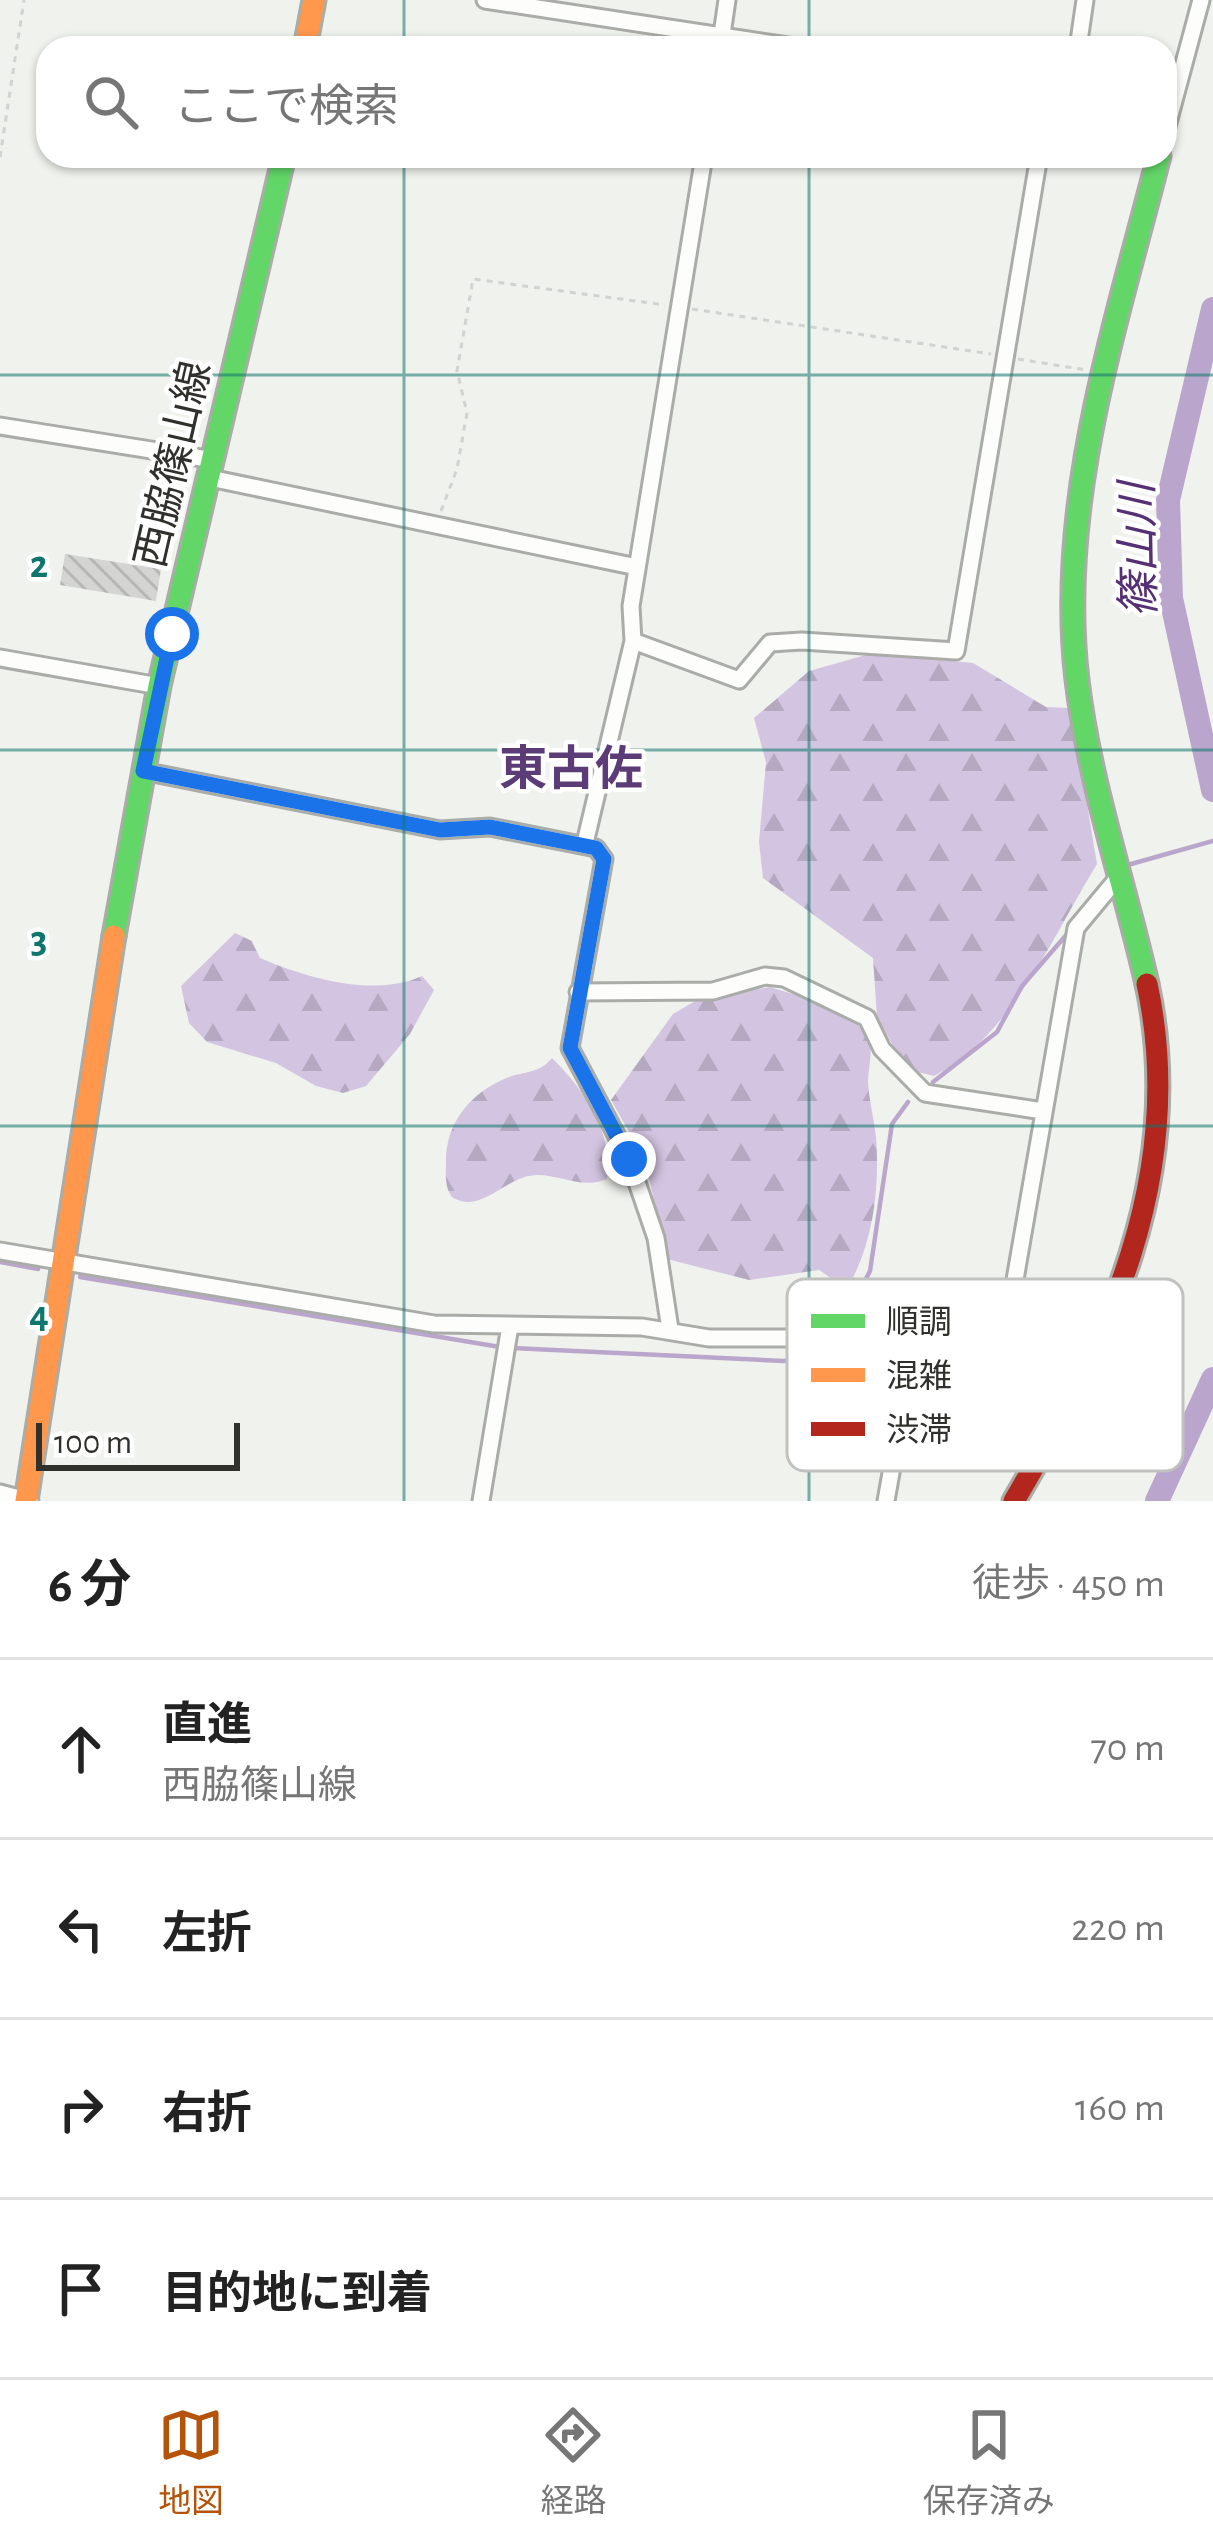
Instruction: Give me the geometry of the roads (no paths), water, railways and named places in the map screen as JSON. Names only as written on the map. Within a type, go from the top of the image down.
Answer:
[{"type":"main road","points":[[307,36],[314,0]]},
{"type":"main road","name":"西脇篠山線","points":[[28,1501],[159,686],[281,168]]},
{"type":"main road","points":[[1122,1279],[1146,1207],[1161,1093],[1150,1003],[1091,765],[1073,635],[1086,459],[1157,168]]},
{"type":"main road","points":[[1014,1501],[1031,1471]]},
{"type":"street","points":[[485,0],[687,36]]},
{"type":"street","points":[[722,36],[727,0]]},
{"type":"street","points":[[1080,36],[1085,0]]},
{"type":"street","points":[[1177,77],[1201,0]]},
{"type":"street","points":[[585,843],[633,641],[631,606],[702,168]]},
{"type":"street","points":[[633,641],[739,680],[770,644],[802,640],[956,651],[1037,168]]},
{"type":"street","points":[[0,426],[212,469],[638,567]]},
{"type":"street","points":[[0,658],[159,686]]},
{"type":"street","points":[[143,771],[440,830],[490,827],[585,843],[604,859],[570,1048],[629,1159],[656,1238],[670,1329]]},
{"type":"street","points":[[1015,1279],[1076,928],[1121,874]]},
{"type":"street","points":[[578,992],[712,991],[765,976],[784,978],[867,1018],[882,1049],[925,1094],[1043,1111]]},
{"type":"street","points":[[0,1251],[434,1324],[670,1329],[709,1338],[787,1338]]},
{"type":"street","points":[[482,1501],[510,1326]]},
{"type":"street","points":[[886,1501],[891,1471]]},
{"type":"street","points":[[0,1493],[28,1501]]},
{"type":"waterway","name":"篠山川","points":[[1213,309],[1168,500],[1171,598],[1213,790]]},
{"type":"waterway","points":[[1124,866],[1213,841]]},
{"type":"waterway","points":[[1083,908],[1114,871]]},
{"type":"waterway","points":[[933,1082],[997,1032],[1022,986],[1068,933]]},
{"type":"waterway","points":[[866,1279],[892,1124],[908,1102]]},
{"type":"waterway","points":[[0,1262],[38,1269]]},
{"type":"waterway","points":[[80,1277],[500,1347]]},
{"type":"waterway","points":[[512,1348],[787,1361]]},
{"type":"waterway","name":"篠山川","points":[[1183,1444],[1213,1379]]},
{"type":"waterway","name":"篠山川","points":[[1157,1501],[1171,1471]]},
{"type":"district","name":"東古佐","points":[[571,768]]}]
